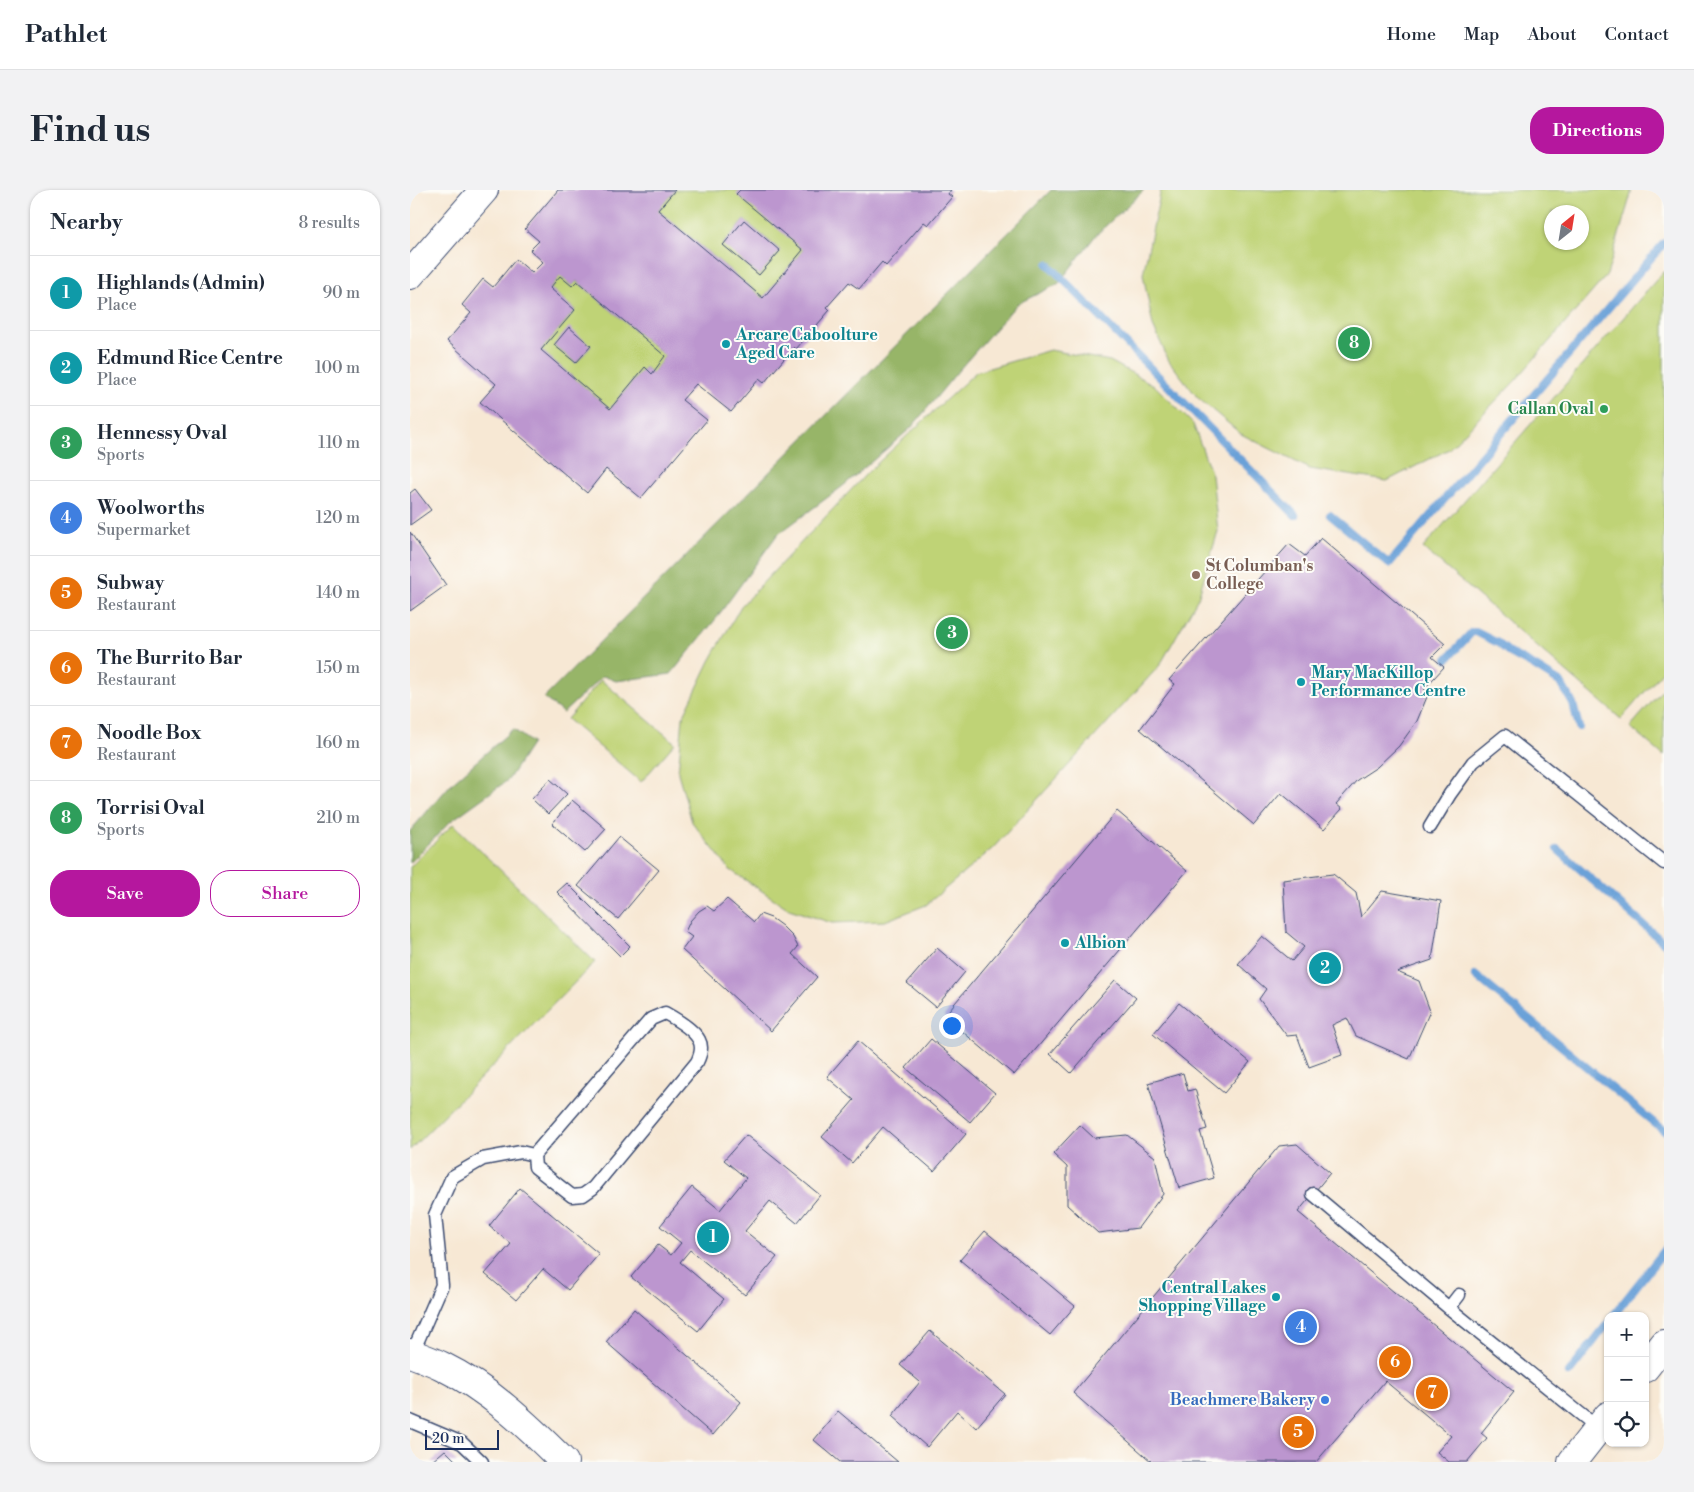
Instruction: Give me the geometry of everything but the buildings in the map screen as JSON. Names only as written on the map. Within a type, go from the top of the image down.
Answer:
[{"type":"main road","points":[[410,275],[484,190]]},
{"type":"main road","points":[[1649,1363],[1664,1344]]},
{"type":"main road","points":[[411,1353],[443,1366],[481,1389],[520,1420],[564,1462]]},
{"type":"main road","points":[[1572,1462],[1603,1422]]},
{"type":"lane","points":[[1430,827],[1450,794],[1473,762],[1505,736],[1664,863]]},
{"type":"lane","points":[[665,1013],[678,1020],[699,1040],[701,1053],[697,1062],[593,1188],[583,1195],[572,1196],[535,1167],[534,1155],[652,1019],[665,1013]]},
{"type":"lane","points":[[411,1353],[442,1285],[434,1215],[452,1177],[483,1159],[521,1152],[534,1155]]},
{"type":"lane","points":[[1313,1194],[1448,1308],[1603,1422]]},
{"type":"lane","points":[[1448,1308],[1458,1295]]},
{"type":"lane","points":[[410,1422],[462,1442],[482,1462]]},
{"type":"green space","points":[[675,190],[740,190],[803,250],[763,298],[658,210]],"holes":[[[744,220],[780,250],[759,275],[723,244]]]},
{"type":"green space","points":[[1051,190],[1144,190],[1096,235],[1058,284],[1017,304],[911,428],[843,486],[777,535],[715,620],[671,674],[616,681],[603,676],[563,713],[544,698]]},
{"type":"green space","points":[[1161,190],[1631,190],[1607,275],[1515,381],[1449,449],[1387,481],[1310,469],[1241,434],[1198,398],[1169,361],[1153,326],[1143,274]]},
{"type":"green space","name":"Callan Oval","points":[[1664,271],[1664,670],[1621,719],[1423,548]]},
{"type":"green space","points":[[560,276],[572,286],[577,281],[665,356],[652,374],[645,367],[610,409],[541,350],[575,310],[550,288]],"holes":[[[554,345],[591,346],[576,363]]]},
{"type":"green space","points":[[1050,350],[1110,361],[1154,385],[1193,424],[1212,475],[1218,531],[1198,598],[1160,665],[993,848],[926,905],[885,921],[832,923],[789,909],[729,869],[692,822],[678,773],[683,717],[710,661],[741,606],[869,471],[976,372]]},
{"type":"green space","points":[[601,680],[675,743],[641,782],[567,719]]},
{"type":"green space","points":[[1664,688],[1664,756],[1630,727]]},
{"type":"green space","points":[[513,729],[532,743],[508,780],[451,821],[410,863],[410,831],[452,783]]},
{"type":"green space","points":[[453,824],[595,962],[410,1150],[410,867]]},
{"type":"waterway","points":[[1330,515],[1389,564],[1664,243]]},
{"type":"waterway","points":[[1048,264],[1295,515]]},
{"type":"waterway","points":[[1447,659],[1472,632],[1476,632],[1498,643],[1510,653],[1561,683],[1573,704],[1579,727]]},
{"type":"waterway","points":[[1557,849],[1664,943]]},
{"type":"waterway","points":[[1475,975],[1664,1131]]},
{"type":"waterway","points":[[1616,1312],[1664,1251]]},
{"type":"waterway","points":[[1569,1373],[1604,1328]]},
{"type":"place","name":"Torrisi Oval","points":[[1354,343]]},
{"type":"place","name":"Arcare Caboolture Aged Care","points":[[726,344]]},
{"type":"place","name":"Callan Oval","points":[[1604,409]]},
{"type":"place","name":"St Columban's College","points":[[1196,575]]},
{"type":"place","name":"Hennessy Oval","points":[[952,633]]},
{"type":"place","name":"Mary MacKillop Performance Centre","points":[[1301,682]]},
{"type":"place","name":"Albion","points":[[1065,943]]},
{"type":"place","name":"Edmund Rice Centre","points":[[1325,968]]},
{"type":"place","name":"Highlands (Admin)","points":[[713,1237]]},
{"type":"place","name":"Central Lakes Shopping Village","points":[[1276,1297]]},
{"type":"place","name":"Woolworths","points":[[1301,1327]]},
{"type":"place","name":"The Burrito Bar","points":[[1395,1362]]},
{"type":"place","name":"Noodle Box","points":[[1432,1393]]},
{"type":"place","name":"Beachmere Bakery","points":[[1325,1400]]},
{"type":"place","name":"Subway","points":[[1298,1432]]}]
